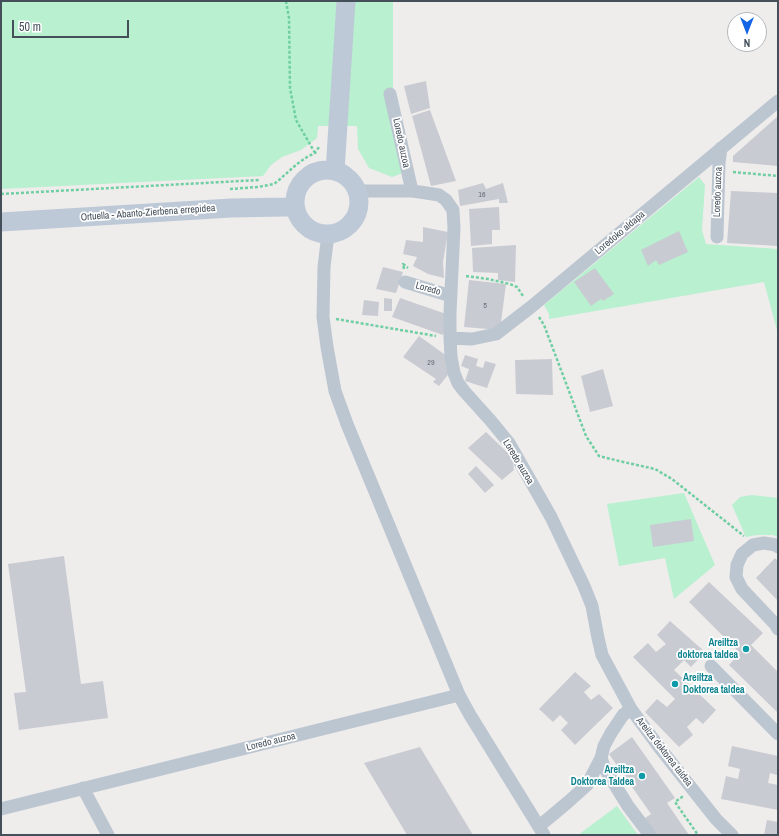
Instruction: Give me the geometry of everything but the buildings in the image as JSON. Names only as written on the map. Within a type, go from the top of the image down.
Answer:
[{"type":"street","points":[[335,171],[346,1]]},
{"type":"street","name":"Loredo auzoa","points":[[390,94],[412,191]]},
{"type":"street","name":"Loredoko aldapa","points":[[450,338],[472,339],[496,334],[531,307],[778,100]]},
{"type":"street","name":"Loredo auzoa","points":[[717,237],[720,148]]},
{"type":"street","points":[[324,170],[342,173],[349,178],[358,191],[358,211],[354,220],[347,228],[338,232],[320,234],[313,231],[301,221],[297,214],[295,195],[299,186],[314,172],[324,170]]},
{"type":"street","name":"Loredo auzoa","points":[[358,191],[412,191],[439,195],[446,200],[453,210],[454,228],[451,274],[450,338],[454,373],[458,383],[509,443],[551,518],[592,606],[602,655],[631,709]]},
{"type":"street","name":"Ortuella - Abanto-Zierbena errepidea","points":[[1,222],[231,208],[295,206]]},
{"type":"street","points":[[328,234],[324,267],[323,317],[335,391],[346,424],[459,696],[541,830]]},
{"type":"street","name":"Loredo","points":[[405,282],[451,296]]},
{"type":"street","points":[[778,547],[776,545],[764,543],[752,545],[742,554],[737,565],[736,576],[742,589],[778,629]]},
{"type":"street","points":[[710,666],[778,734]]},
{"type":"street","name":"Loredo auzoa","points":[[1,808],[459,696]]},
{"type":"street","name":"Areilza doktorea taldea","points":[[541,830],[587,785],[601,758],[604,746],[611,733],[623,715],[631,709],[659,747],[716,818],[732,835]]},
{"type":"street","points":[[601,758],[605,769],[628,806],[650,835]]},
{"type":"street","points":[[83,788],[108,835]]},
{"type":"path","points":[[286,1],[289,18],[290,88],[296,120],[315,153]]},
{"type":"path","points":[[228,190],[274,184],[297,164],[315,153],[321,140]]},
{"type":"path","points":[[729,172],[778,176]]},
{"type":"path","points":[[1,194],[259,180]]},
{"type":"path","points":[[405,282],[403,264],[411,270]]},
{"type":"path","points":[[451,274],[488,279],[517,287],[544,325],[586,436],[599,456],[655,468],[672,479],[746,537]]},
{"type":"path","points":[[323,317],[450,338]]},
{"type":"green space","points":[[1,1],[393,1],[393,88],[403,173],[392,177],[369,168],[358,149],[357,126],[318,126],[317,138],[301,150],[282,157],[271,165],[263,176],[1,189]]},
{"type":"green space","points":[[699,177],[705,185],[702,230],[706,244],[778,249],[778,334],[764,282],[549,319],[549,314],[544,305]]},
{"type":"green space","points":[[684,493],[715,565],[674,599],[665,558],[619,566],[607,504]]},
{"type":"green space","points":[[752,495],[778,498],[778,537],[773,535],[757,535],[746,537],[732,505],[740,497]]},
{"type":"green space","points":[[617,806],[638,835],[578,835]]},
{"type":"place","name":"Areiltza doktorea taldea","points":[[746,649]]},
{"type":"place","name":"Areiltza Doktorea taldea","points":[[675,684]]},
{"type":"place","name":"Areiltza Doktorea Taldea","points":[[642,776]]}]
